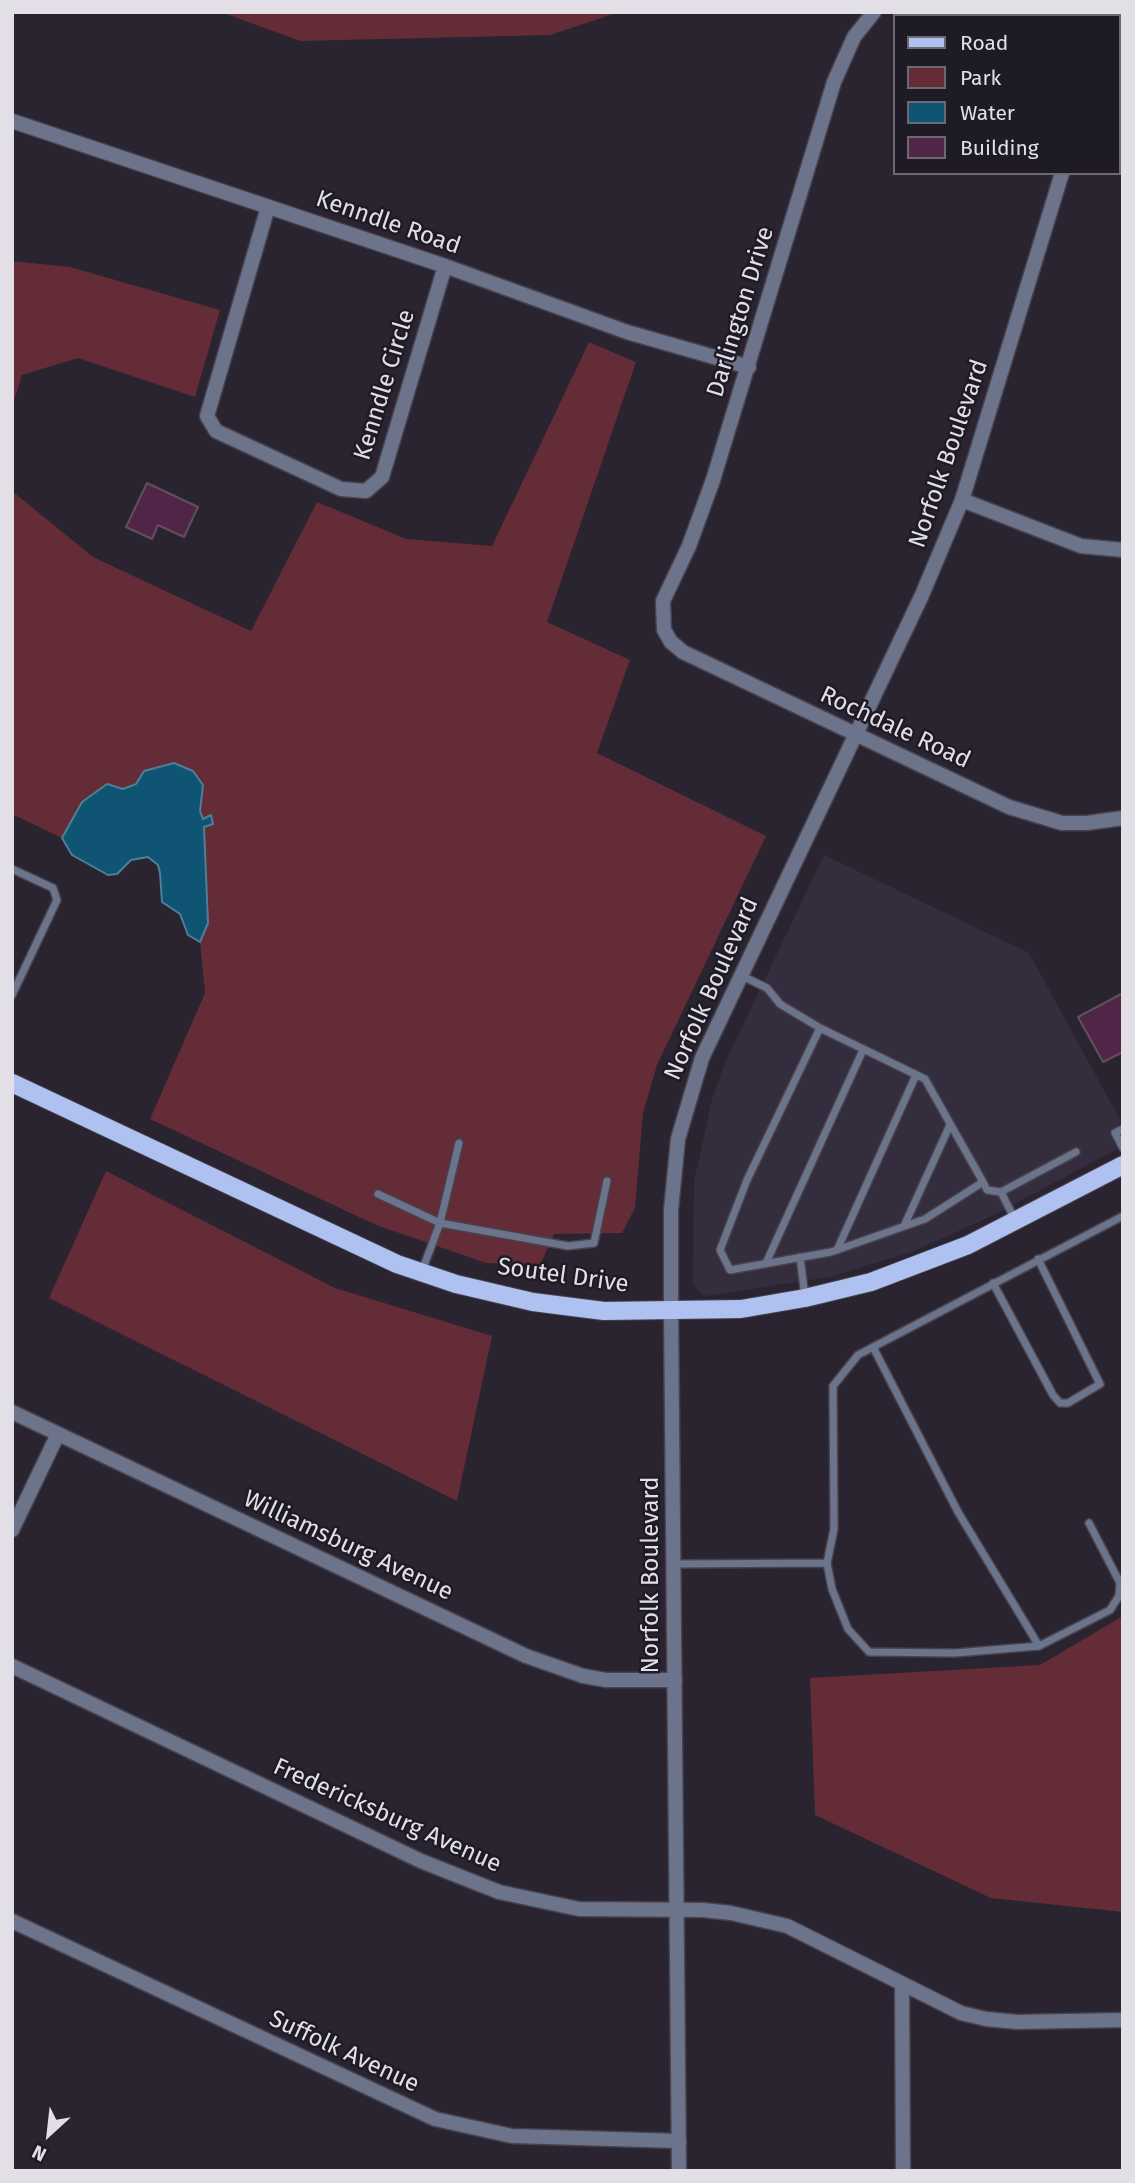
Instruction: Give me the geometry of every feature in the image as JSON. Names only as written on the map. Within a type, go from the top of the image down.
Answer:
[{"type":"main road","name":"Soutel Drive","points":[[12,1083],[357,1246],[456,1284],[533,1302],[604,1311],[741,1309],[805,1298],[916,1267],[1016,1221],[1123,1165]]},
{"type":"street","name":"Darlington Drive","points":[[664,630],[663,601],[705,502],[749,367],[834,82],[854,37],[874,12]]},
{"type":"street","name":"Kenndle Road","points":[[12,121],[444,266],[627,332],[749,367]]},
{"type":"street","name":"Norfolk Boulevard","points":[[679,2171],[671,1311],[671,1210],[678,1139],[702,1058],[922,595],[962,500],[1061,175]]},
{"type":"street","name":"Kenndle Circle","points":[[268,207],[207,416],[216,430],[341,489],[366,491],[382,477],[444,266]]},
{"type":"street","points":[[962,500],[1081,546],[1123,550]]},
{"type":"street","name":"Rochdale Road","points":[[664,630],[671,642],[683,652],[1037,818],[1087,823],[1123,818]]},
{"type":"street","name":"Williamsburg Avenue","points":[[12,1412],[553,1667],[607,1680],[675,1680]]},
{"type":"street","points":[[12,1530],[58,1434]]},
{"type":"street","name":"Fredericksburg Avenue","points":[[12,1666],[464,1880],[537,1902],[579,1909],[650,1912],[678,1909],[731,1913],[787,1926],[961,2012],[986,2019],[1017,2022],[1123,2020]]},
{"type":"street","name":"Suffolk Avenue","points":[[12,1921],[435,2119],[512,2136],[679,2141]]},
{"type":"street","points":[[902,1984],[903,2171]]},
{"type":"lane","points":[[12,869],[53,888],[57,900],[12,995]]},
{"type":"lane","points":[[740,975],[767,988],[780,1004],[820,1028],[925,1079],[987,1190],[1001,1192],[1076,1152]]},
{"type":"lane","points":[[820,1028],[747,1180],[720,1250],[730,1270],[837,1250],[925,1219],[983,1182]]},
{"type":"lane","points":[[766,1263],[863,1050]]},
{"type":"lane","points":[[837,1250],[916,1075]]},
{"type":"lane","points":[[904,1226],[950,1125]]},
{"type":"lane","points":[[1123,1129],[1115,1133],[1123,1148]]},
{"type":"lane","points":[[422,1271],[440,1223],[459,1143]]},
{"type":"lane","points":[[377,1194],[440,1223],[568,1245],[594,1243],[607,1181]]},
{"type":"lane","points":[[1001,1192],[1016,1221]]},
{"type":"lane","points":[[1089,1523],[1120,1583],[1119,1597],[1110,1610],[1039,1646],[955,1653],[869,1652],[848,1629],[832,1589],[827,1563],[834,1529],[833,1386],[858,1355],[1123,1216]]},
{"type":"lane","points":[[800,1257],[805,1298]]},
{"type":"lane","points":[[993,1283],[1053,1395],[1060,1403],[1068,1403],[1100,1384],[1038,1259]]},
{"type":"lane","points":[[873,1347],[958,1512],[1039,1646]]},
{"type":"lane","points":[[674,1564],[827,1563]]},
{"type":"shaded area","points":[[824,855],[1029,953],[1123,1125],[1123,1146],[994,1215],[912,1252],[829,1277],[707,1296],[699,1292],[693,1283],[694,1182],[712,1099],[725,1063]]},
{"type":"green space","points":[[221,12],[619,12],[550,35],[300,41]]},
{"type":"green space","points":[[12,261],[70,267],[220,310],[195,397],[78,358],[22,375],[12,407]]},
{"type":"green space","points":[[589,342],[636,362],[547,622],[630,660],[597,753],[766,836],[657,1065],[643,1113],[635,1208],[622,1233],[554,1234],[540,1265],[486,1263],[376,1225],[150,1119],[205,993],[200,942],[208,922],[204,827],[211,815],[203,819],[200,811],[203,785],[193,771],[174,763],[123,789],[107,784],[82,802],[62,838],[12,814],[12,491],[93,557],[251,631],[317,502],[406,539],[492,546]]},
{"type":"green space","points":[[106,1171],[335,1288],[492,1336],[457,1501],[49,1298]]},
{"type":"green space","points":[[1123,1616],[1123,1912],[991,1898],[815,1815],[810,1678],[1040,1665]]},
{"type":"water","points":[[174,763],[193,771],[203,785],[200,811],[203,819],[211,815],[213,824],[204,827],[208,923],[200,942],[188,935],[180,914],[162,902],[158,865],[148,857],[131,860],[117,874],[108,875],[72,855],[62,838],[82,802],[107,784],[123,789],[136,784],[144,771]]},
{"type":"building","points":[[147,483],[198,507],[184,537],[158,525],[152,539],[126,527]]},
{"type":"building","points":[[1123,993],[1123,1052],[1103,1062],[1078,1017]]}]
